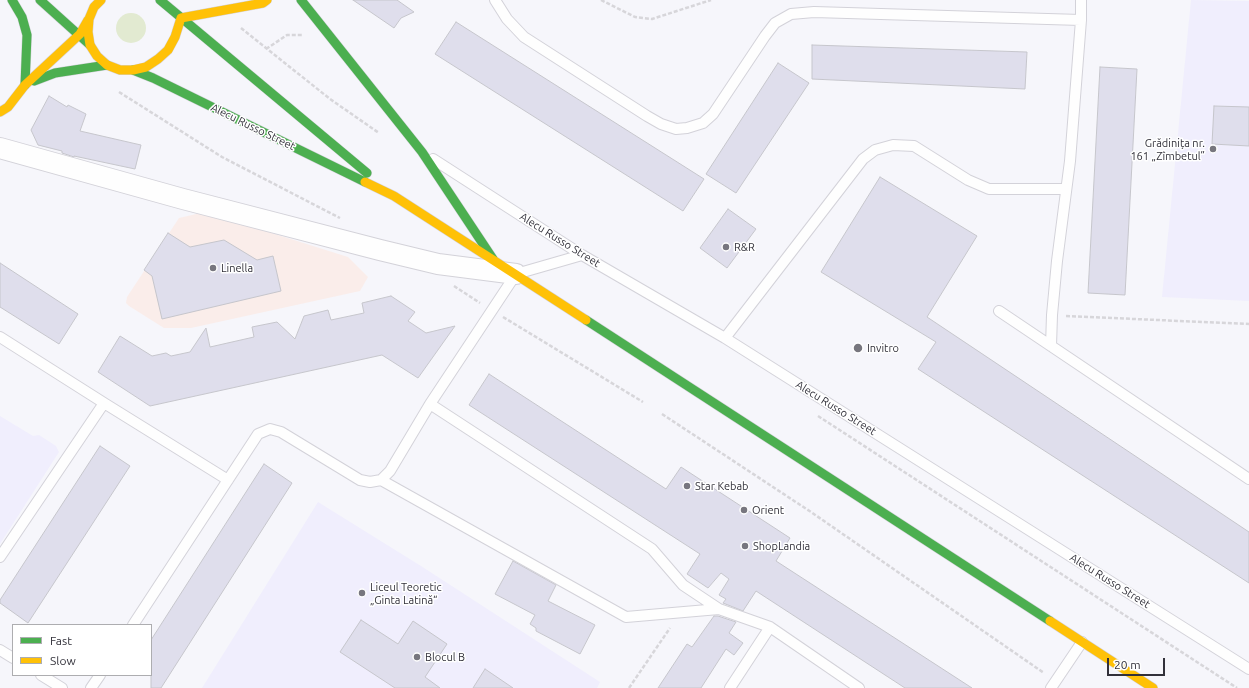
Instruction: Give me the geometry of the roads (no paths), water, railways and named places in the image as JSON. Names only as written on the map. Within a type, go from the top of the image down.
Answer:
[{"type":"main road","points":[[12,0],[22,17],[28,35],[25,85]]},
{"type":"main road","points":[[40,0],[80,34],[97,56],[107,65],[120,70],[133,70],[146,67],[158,59],[168,50],[175,37],[181,18],[269,1]]},
{"type":"main road","points":[[0,112],[8,107],[25,85],[80,34],[94,7],[101,0]]},
{"type":"main road","name":"Alecu Russo Street","points":[[160,0],[394,196]]},
{"type":"main road","points":[[301,0],[422,152],[493,259]]},
{"type":"main road","points":[[89,19],[88,32],[90,45]]},
{"type":"main road","points":[[25,85],[56,73],[107,65]]},
{"type":"main road","name":"Alecu Russo Street","points":[[133,70],[153,78],[394,196],[1153,688]]},
{"type":"street","points":[[0,148],[182,199],[380,250],[438,264],[516,274]]},
{"type":"lane","points":[[495,0],[507,19],[524,37],[647,116],[661,124],[676,128],[687,128],[703,123],[713,114],[775,23],[791,14],[814,12],[1082,20]]},
{"type":"lane","points":[[1051,346],[1057,261],[1070,161],[1082,20],[1081,0]]},
{"type":"lane","points":[[725,338],[863,159],[875,150],[893,145],[914,146],[968,180],[989,189],[1066,189]]},
{"type":"lane","name":"Alecu Russo Street","points":[[422,152],[582,255],[725,338],[1249,669]]},
{"type":"lane","points":[[134,624],[258,434],[270,429],[281,432],[360,480],[370,482],[381,480],[390,471],[430,404],[516,274],[582,255]]},
{"type":"lane","points":[[999,312],[1249,479]]},
{"type":"lane","points":[[0,337],[228,480]]},
{"type":"lane","points":[[0,557],[104,403]]},
{"type":"lane","points":[[430,404],[652,550],[684,585],[719,609],[770,627],[859,688]]},
{"type":"lane","points":[[381,480],[626,617],[719,609]]},
{"type":"lane","points":[[730,688],[770,627]]},
{"type":"lane","points":[[1052,687],[1082,642]]},
{"type":"lane","points":[[0,650],[12,657]]},
{"type":"lane","points":[[43,676],[62,688]]},
{"type":"lane","points":[[91,688],[99,676]]},
{"type":"place","name":"Grădinița nr. 161 „Zîmbetul”","points":[[1213,149]]},
{"type":"place","name":"R&R","points":[[726,247]]},
{"type":"place","name":"Linella","points":[[213,268]]},
{"type":"place","name":"Invitro","points":[[858,348]]},
{"type":"place","name":"Star Kebab","points":[[687,486]]},
{"type":"place","name":"Orient","points":[[744,510]]},
{"type":"place","name":"ShopLandia","points":[[745,546]]},
{"type":"place","name":"Liceul Teoretic „Ginta Latină“","points":[[362,593]]},
{"type":"place","name":"Blocul B","points":[[417,657]]}]
